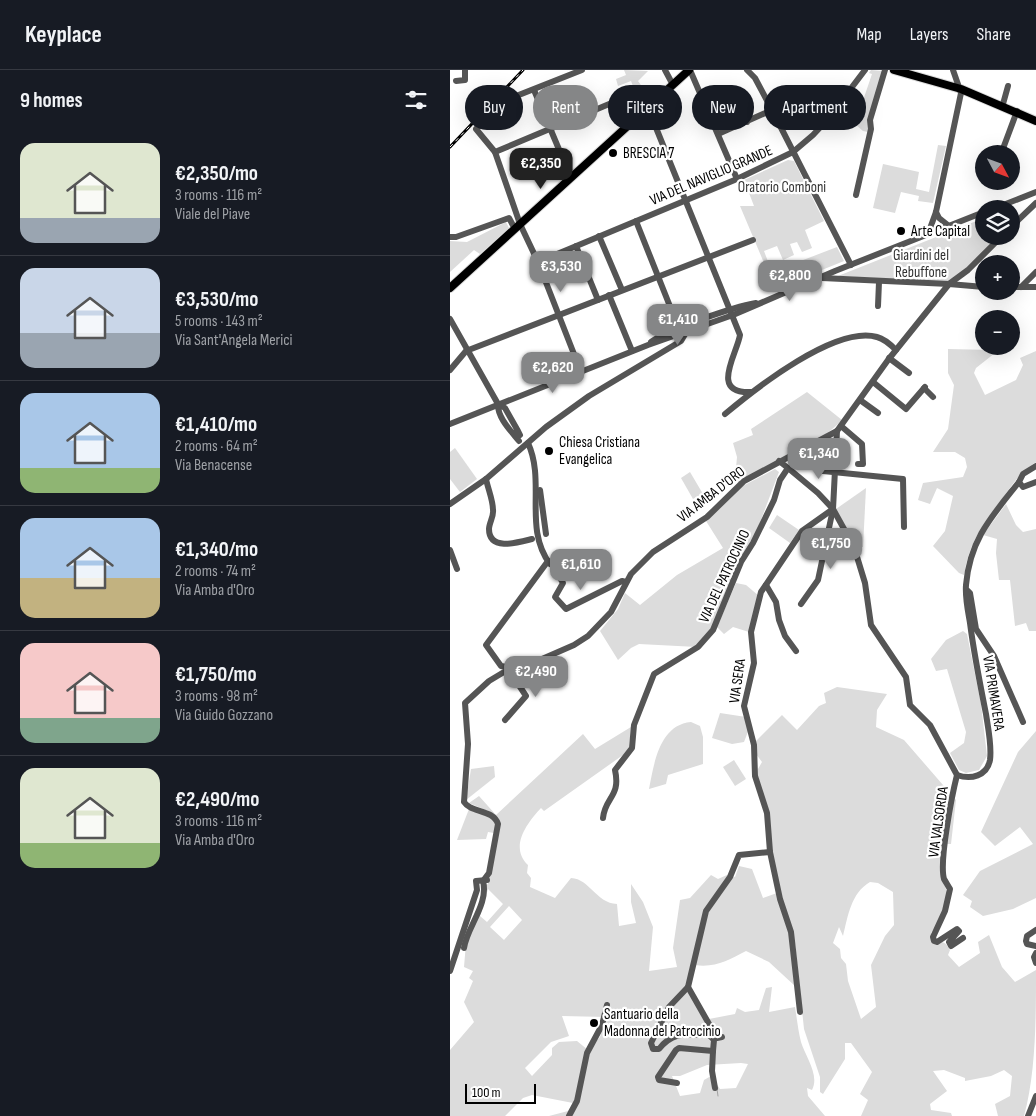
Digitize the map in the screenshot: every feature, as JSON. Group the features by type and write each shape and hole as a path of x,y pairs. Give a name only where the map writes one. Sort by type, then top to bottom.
{"main road":[{"path":"673,85 689,70"},
{"path":"894,70 961,89 1002,104 1036,120"},
{"path":"450,288 624,130"}],"street":[{"path":"456,81 465,80 465,70"},
{"path":"546,85 582,70"},
{"path":"665,70 673,85"},
{"path":"689,70 737,179"},
{"path":"747,70 764,96"},
{"name":"VIA DEL NAVIGLIO GRANDE","path":"538,262 737,179 793,152 823,125 865,70"},
{"path":"856,195 871,129 870,120 885,70"},
{"path":"928,234 936,212 961,89 953,70"},
{"path":"1002,104 1008,86"},
{"path":"533,90 506,100 476,130 495,152 518,226 538,262 581,372"},
{"path":"1004,145 1016,111"},
{"path":"495,152 548,130"},
{"path":"550,130 571,178"},
{"path":"654,130 687,200 740,335 739,342 729,362 727,374 730,383 736,390 751,392"},
{"path":"718,134 728,130"},
{"path":"782,130 851,265"},
{"path":"1015,200 1036,192"},
{"path":"1020,218 1036,203"},
{"path":"936,212 939,218 949,226"},
{"path":"450,424 632,351 764,301 975,216"},
{"path":"450,237 456,237 509,218 518,226"},
{"path":"636,221 679,329"},
{"path":"599,236 622,290"},
{"path":"450,370 466,351 752,240"},
{"name":"VIA AMBA D'ORO","path":"486,881 498,824 489,814 467,806 464,799 468,744 465,703 489,680 574,645 588,636 611,612 626,582 659,547 707,517 744,481 839,429 889,358 949,284 968,270 993,245"},
{"path":"576,246 598,300"},
{"path":"1021,287 1036,272"},
{"path":"818,278 975,286"},
{"path":"878,306 879,282"},
{"path":"1021,287 1036,287"},
{"path":"609,295 632,351"},
{"path":"648,345 659,337 679,329 732,313"},
{"path":"450,319 466,351 498,404 505,408 519,437"},
{"path":"450,504 486,479 589,396 681,341 687,331"},
{"path":"725,414 751,392 799,359 852,337 877,336 896,350"},
{"path":"889,358 908,373"},
{"path":"873,382 906,409 924,388 934,397"},
{"path":"860,400 878,413"},
{"path":"801,604 818,580 833,509 839,429 862,444 863,464 858,464"},
{"path":"531,441 546,534"},
{"path":"531,441 537,493 536,536 563,583 555,597 566,609 622,580 626,582"},
{"path":"799,451 815,469 903,479 904,527"},
{"path":"779,461 788,468"},
{"name":"VIA PRIMAVERA","path":"957,775 970,778 978,776 990,761 988,729 966,590 975,542 988,520 1019,482 1023,474 1036,466"},
{"name":"VIA VALSORDA","path":"788,468 818,493 833,509 854,547 865,583 871,625 906,677 910,705 930,725 957,775 951,801 944,862 944,878 950,889 945,912 933,936 934,941 937,942 957,929 959,931 949,942 951,946 964,938"},
{"name":"VIA DEL PATROCINIO","path":"603,818 604,808 610,803 617,787 615,770 632,748 634,725 654,674 698,647 713,630 741,562 753,543 774,500 780,480 788,468"},
{"path":"486,479 494,511 489,530 492,536 498,543 507,545 532,539"},
{"path":"1019,482 1023,487 1036,482"},
{"name":"VIA SERA","path":"800,1012 791,932 780,899 770,852 767,813 755,776 754,745 744,706 754,664 751,632 761,592 802,530 833,509"},
{"path":"450,550 457,569"},
{"path":"505,720 526,696 507,667 501,666 486,645 551,565"},
{"path":"766,584 776,602 779,620 785,636 796,651"},
{"name":"VIA PRIMAVERA","path":"966,590 970,593 976,630 994,656 1023,722"},
{"path":"715,1088 712,1066 714,1040 709,1035 676,1035 668,1038 659,1048 653,1049 651,1046 664,1015 686,986 706,911 730,877 739,855 770,852"},
{"path":"450,971 478,890 476,880 486,881 482,900 464,948"},
{"path":"1036,930 1027,936 1026,941 1027,944 1036,946"},
{"path":"1036,953 1034,957 1036,963"},
{"path":"686,986 717,1038 722,1038"},
{"path":"569,1116 576,1101 586,1053 602,1025 606,1005"},
{"path":"677,1083 659,1080 658,1077 676,1050 679,1048 713,1051"},
{"path":"1032,1113 1036,1096"}],"green space":[{"path":"624,70 648,71 638,81 641,85 633,85 631,81 618,85 616,79 626,75"},
{"path":"871,70 882,71 868,132 862,130 866,130 866,92 872,74 869,73"},
{"path":"938,145 946,146 933,203 918,201 919,196 901,192 895,213 873,208 883,164 919,172 916,189 929,192"},
{"name":"Oratorio Comboni","path":"788,160 794,161 824,221 805,230 812,248 802,252 797,242 790,244 794,255 783,260 777,246 764,251 772,272 837,247 844,261 775,289 740,206 754,206 744,180"},
{"path":"506,222 509,228 480,254 474,250 450,272 450,241 467,242"},
{"name":"Giardini del Rebuffone","path":"975,222 975,245 991,245 981,255 975,255 975,261 949,282 838,276"},
{"path":"948,349 975,350 975,355 992,355 976,368 974,373 985,395 1016,380 1023,365 1020,358 1036,351 1036,462 1017,479 983,525 969,553 964,575 959,573 933,546 945,531 953,496 937,488 930,504 918,500 923,483 963,477 967,467 965,458 955,452 933,452 948,429 954,385 948,373"},
{"path":"807,392 842,420 821,438 738,483 735,479 737,457 733,443 753,435 751,429"},
{"path":"455,448 477,479 460,492 450,479 450,452"},
{"path":"775,469 779,472 753,541 710,632 697,647 639,644 631,648 618,660 600,631 618,609 625,593 640,605 677,575 723,548 706,521 741,487"},
{"path":"690,472 703,494 693,499 681,478"},
{"path":"866,488 863,547 856,547 836,509"},
{"path":"1006,504 1016,525 1023,532 1036,529 1036,631 1029,631 1026,623 1015,626 1010,580 999,580 996,553 997,539 983,535"},
{"path":"777,515 799,530 790,543 769,528"},
{"path":"736,583 746,585 759,596 749,632 733,627 724,634 717,627"},
{"path":"963,631 967,634 981,704 987,756 979,770 966,773 959,770 950,753 964,743 966,732 947,669 936,671 931,659 946,640"},
{"path":"837,687 887,694 877,710 876,727 904,740 956,800 951,844 944,844 943,875 947,894 944,912 931,933 933,937 946,944 950,950 948,955 959,967 980,953 978,942 989,935 1002,967 1015,982 1036,970 1033,1063 1024,1116 998,1116 995,1104 1010,1096 1012,1076 1004,1070 991,1076 965,1081 965,1078 944,1070 933,1071 947,1091 930,1104 931,1110 951,1113 952,1116 861,1116 868,1100 860,1094 872,1072 851,1043 845,1043 845,1059 823,1094 820,1092 820,1077 804,1029 795,943 781,898 758,776 758,769 762,762 756,754 756,741 782,715 797,730 819,706 826,703 824,693","holes":["870,882 878,883 893,892 894,925 885,936 871,965 876,1007 861,1019 848,981 846,964 841,958 840,949 833,943 839,927 843,936 851,906 858,892"]},
{"path":"720,713 746,717 749,729 744,742 732,744 712,738"},
{"path":"691,722 700,726 703,737 703,764 668,775 666,784 649,789 656,758 665,738 680,725"},
{"path":"631,727 629,747 623,755 544,811 541,808 530,821 522,835 520,851 528,865 527,873 531,878 530,887 555,898 571,878 578,879 604,900 617,904 619,926 636,923 631,902 631,884 643,902 653,927 649,971 677,967 673,948 680,900 690,898 711,875 718,879 727,875 735,877 739,866 752,869 763,898 777,893 790,932 795,986 769,962 746,951 715,964 695,965 686,986 709,1019 735,1014 737,1008 745,1012 759,1010 766,988 772,987 769,1012 795,1007 801,1042 814,1078 812,1090 807,1088 808,1096 825,1116 549,1116 568,1111 573,1103 532,1095 523,1098 505,1116 450,1116 450,1050 474,1022 464,1002 473,981 469,978 473,971 464,967 466,943 485,885 488,884 487,874 500,822 488,811 469,803 479,796 496,815 583,734 595,749","holes":["488,889 503,904 487,922 480,916","509,906 522,920 504,940 490,927","562,1016 606,1017 600,1037 588,1050 577,1041 559,1042 552,1048 552,1055 532,1076 525,1068 551,1042 569,1036","748,1064 736,1088 720,1089 711,1076 704,1080 700,1093 680,1096 672,1076 680,1076 707,1065"]},
{"path":"1036,731 1036,898 1013,909 983,916 970,907 972,901 963,895 980,871 1033,844 1020,827 995,846 981,832 1018,752"},
{"path":"734,760 746,779 735,786 723,767"},
{"path":"494,766 495,777 466,800 471,769"},
{"path":"469,809 489,816 496,824 494,833 488,832 486,839 457,840"}],"waterway":[{"path":"717,1089 718,1096"}],"railway":[{"path":"450,147 523,70"}],"place":[{"name":"BRESCIA 7","path":"613,153"},
{"name":"Arte Capital","path":"901,231"},
{"name":"Chiesa Cristiana Evangelica","path":"549,451"},
{"name":"Santuario della Madonna del Patrocinio","path":"594,1023"}]}
